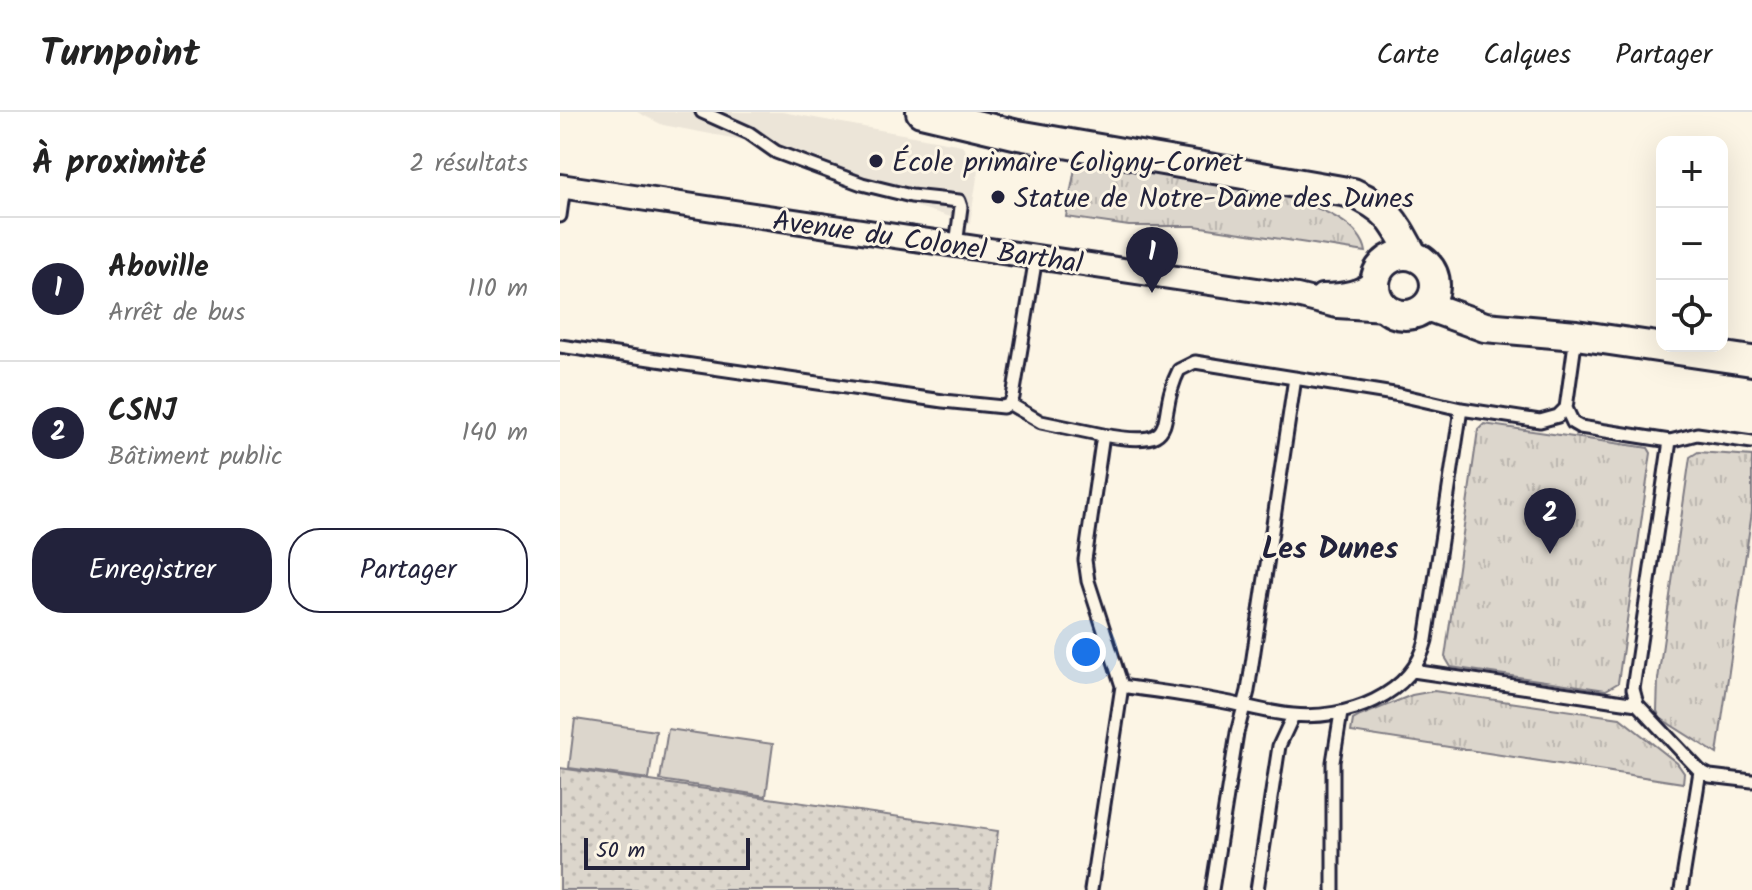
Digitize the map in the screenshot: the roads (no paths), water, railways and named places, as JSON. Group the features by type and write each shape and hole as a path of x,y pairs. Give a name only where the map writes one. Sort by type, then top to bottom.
{"street":[{"path":"921,112 1018,135 1353,193 1377,204 1395,222 1392,265 1379,301 1386,309 1403,316 1412,315 1431,296 1429,267 1392,265"},
{"name":"Avenue du Colonel Barthal","path":"562,186 1297,296 1337,306 1386,309"},
{"name":"Avenue du Colonel Barthal","path":"1297,296 1340,296 1367,288 1392,265"},
{"path":"1431,296 1576,335 1752,361"}],"lane":[{"path":"702,112 749,133 776,152 862,184 911,196 959,201 961,207 956,245"},
{"path":"560,216 562,186"},
{"path":"1010,404 1018,373 1036,257"},
{"path":"1576,335 1566,408 1573,423 1580,427 1670,441 1697,434 1752,442"},
{"path":"560,346 943,401 1003,407 1010,404"},
{"path":"1010,404 1041,422 1137,441 1149,439 1158,433 1168,417 1176,376 1189,363 1400,395 1461,409 1540,421 1558,416 1566,408"},
{"path":"1212,890 1237,733 1245,706 1295,378"},
{"path":"1122,686 1293,716 1341,713 1392,690 1413,671 1426,640 1461,409"},
{"path":"1091,890 1122,686 1088,581 1085,560 1103,435"},
{"path":"1670,441 1633,689 1637,704 1700,771 1710,776 1752,781"},
{"path":"1413,671 1637,704"},
{"path":"1333,890 1333,762 1341,713"},
{"path":"1257,890 1279,746 1293,716"},
{"path":"1681,890 1700,771"}],"place":[{"name":"École primaire Coligny-Cornet","path":"876,161"},
{"name":"Statue de Notre-Dame des Dunes","path":"998,197"},
{"name":"Aboville","path":"1152,293"},
{"name":"CSNJ","path":"1550,554"}],"district":[{"name":"Les Dunes","path":"1330,548"}]}
